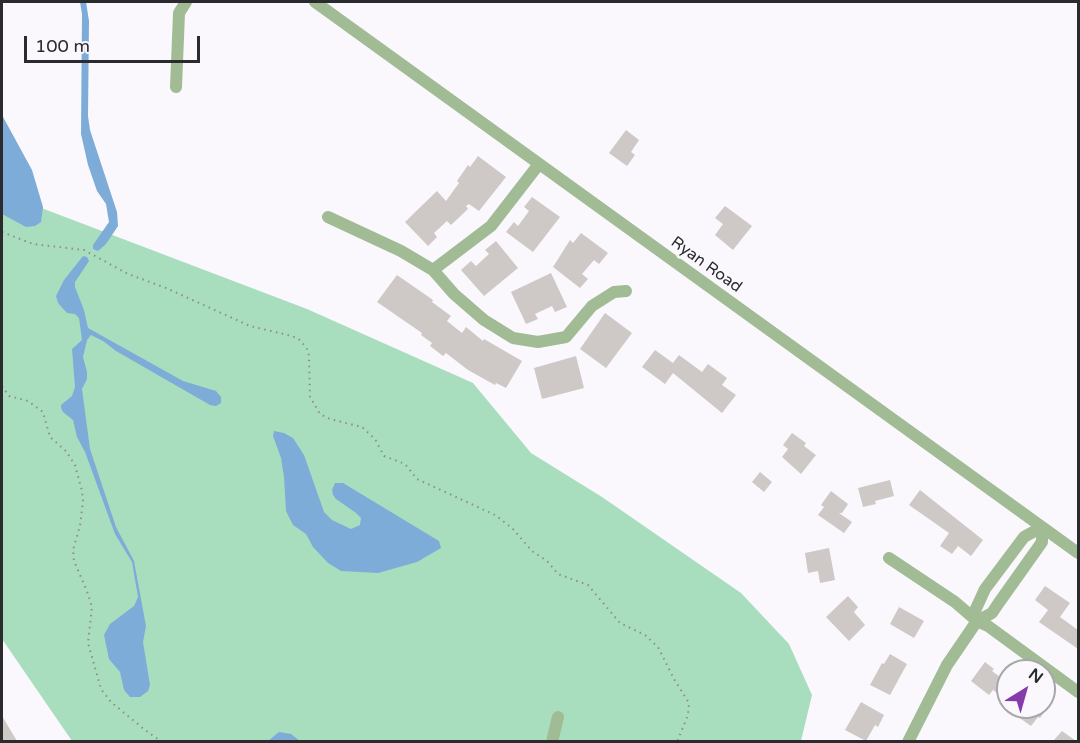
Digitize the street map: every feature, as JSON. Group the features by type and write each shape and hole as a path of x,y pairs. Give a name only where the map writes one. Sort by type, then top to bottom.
{"street":[{"path":"176,87 179,13 186,2"},
{"name":"Ryan Road","path":"315,2 1078,553"},
{"path":"433,270 491,226 539,164"},
{"path":"328,218 401,251 433,270 454,294 484,320 513,338 538,342 566,337 592,306 614,292 626,291"},
{"path":"908,741 947,665 976,621 992,613 1042,542 1041,526 1024,537 985,589 974,613 976,621"},
{"path":"889,558 955,602 976,621 988,626 1078,692"},
{"path":"552,741 558,717"}],"path":[{"path":"2,232 33,244 84,250 128,274 159,285 250,326 300,340 309,356 309,397 320,414 330,419 362,427 375,439 384,456 405,464 417,479 495,515 512,528 532,551 547,561 558,574 591,587 620,623 645,635 658,647 689,703 688,716 677,741"},
{"path":"2,386 9,396 28,401 43,412 50,437 66,451 75,465 82,491 83,509 73,556 92,607 88,643 101,689 111,702 162,741"}],"green space":[{"path":"2,193 307,309 473,383 531,453 602,497 741,593 789,644 812,695 801,741 72,741 2,639"}],"water":[{"path":"80,2 86,2 89,21 88,116 90,130 117,212 118,226 106,244 98,251 93,249 93,245 109,222 106,204 97,191 88,165 81,134 82,14"},
{"path":"2,115 32,170 43,207 41,222 35,226 26,227 2,214"},
{"path":"83,256 89,261 75,282 75,287 88,328 183,381 216,391 221,397 221,403 216,406 210,405 116,351 103,341 91,335 87,340 83,357 87,379 82,389 90,449 116,527 134,561 146,626 143,642 150,685 148,691 140,697 130,697 124,690 120,672 109,659 104,635 110,624 134,606 138,597 132,562 115,534 85,452 77,437 73,420 61,408 61,405 72,396 75,387 72,349 82,340 79,318 75,314 67,313 58,303 56,296 64,280"},
{"path":"274,431 293,438 304,455 324,512 332,520 351,529 360,525 361,518 333,495 332,490 335,483 343,483 439,541 441,548 417,562 378,573 341,571 328,563 313,547 306,534 293,525 286,511 284,477 281,458 273,436"},
{"path":"279,732 291,734 300,741 268,741"}],"building":[{"path":"626,130 639,140 631,152 635,155 627,166 609,153"},
{"path":"478,156 506,177 479,211 469,204 466,206 468,209 451,225 447,221 434,233 437,237 428,246 405,222 437,191 446,201 468,165 470,167"},
{"path":"532,197 560,217 533,252 506,232 514,222 518,226 529,211 524,207"},
{"path":"725,206 752,226 733,250 715,235 723,224 715,218"},
{"path":"581,233 608,253 599,264 594,260 582,274 588,279 580,288 553,267 570,240 573,243"},
{"path":"496,241 518,268 484,296 461,270 471,261 476,266 489,254 485,250"},
{"path":"551,273 567,307 555,312 552,306 535,314 538,319 526,324 511,292"},
{"path":"397,275 433,300 432,302 451,316 447,321 462,333 466,327 483,341 484,339 522,361 506,388 496,383 495,385 468,370 446,353 443,356 430,346 432,343 421,335 422,333 377,302"},
{"path":"605,313 632,333 606,368 580,349"},
{"path":"655,350 673,363 679,355 702,372 708,364 727,378 722,385 736,395 722,413 673,373 665,384 642,367"},
{"path":"576,356 584,388 542,399 534,368"},
{"path":"792,433 806,443 804,446 816,455 801,474 782,457 788,449 783,445"},
{"path":"760,472 772,482 764,492 752,482"},
{"path":"890,480 894,496 863,507 858,488"},
{"path":"920,490 983,540 971,556 958,546 952,554 940,546 949,533 909,505"},
{"path":"831,491 848,504 842,513 839,513 852,522 844,533 818,515 824,507 821,505"},
{"path":"829,548 835,580 820,583 818,571 808,573 805,553"},
{"path":"1045,586 1070,603 1060,617 1078,630 1078,649 1039,622 1048,610 1035,600"},
{"path":"848,596 858,607 854,612 865,625 849,641 826,617"},
{"path":"899,607 924,621 914,638 890,624"},
{"path":"890,654 907,664 890,695 870,685 882,663 884,664"},
{"path":"985,662 994,669 992,671 996,674 996,692 993,690 989,695 971,681"},
{"path":"861,702 884,715 878,727 875,725 866,741 845,730"},
{"path":"2,716 17,741 2,741"},
{"path":"1021,719 1036,719 1031,726"},
{"path":"1062,731 1076,741 1053,741"}]}
